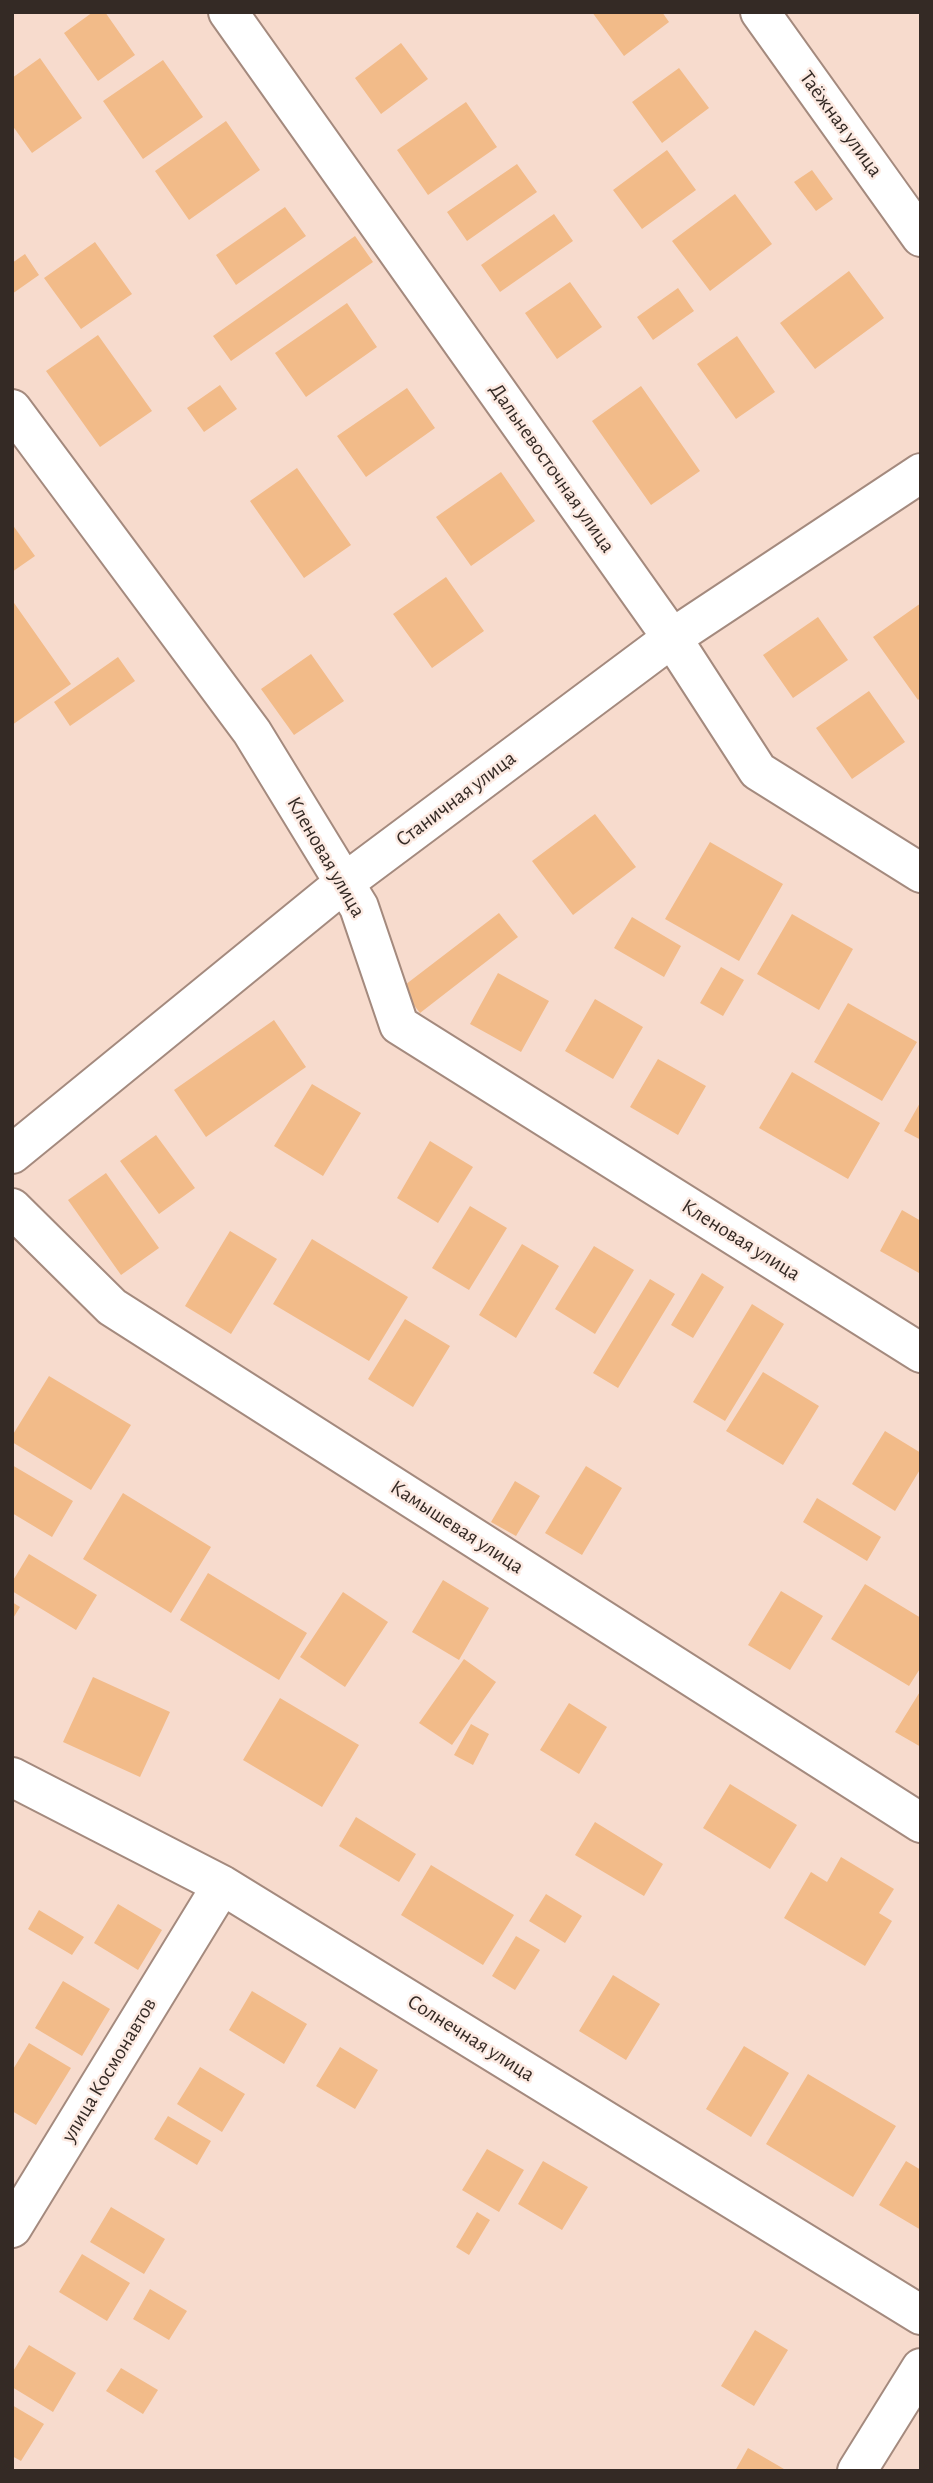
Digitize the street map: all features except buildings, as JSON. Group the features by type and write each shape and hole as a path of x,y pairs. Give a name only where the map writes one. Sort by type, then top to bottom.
{"street":[{"name":"Дальневосточная улица","path":"228,12 672,638 758,771 921,873"},
{"name":"Таёжная улица","path":"760,12 921,237"},
{"name":"Кленовая улица","path":"12,409 252,732 359,907 399,1025 921,1353"},
{"name":"Станичная улица","path":"12,1154 344,883 672,638 921,473"},
{"name":"Камышевая улица","path":"12,1208 112,1307 921,1823"},
{"name":"Солнечная улица","path":"12,1777 921,2315"},
{"name":"улица Космонавтов","path":"12,2228 214,1898"},
{"path":"857,2471 921,2368"}]}
